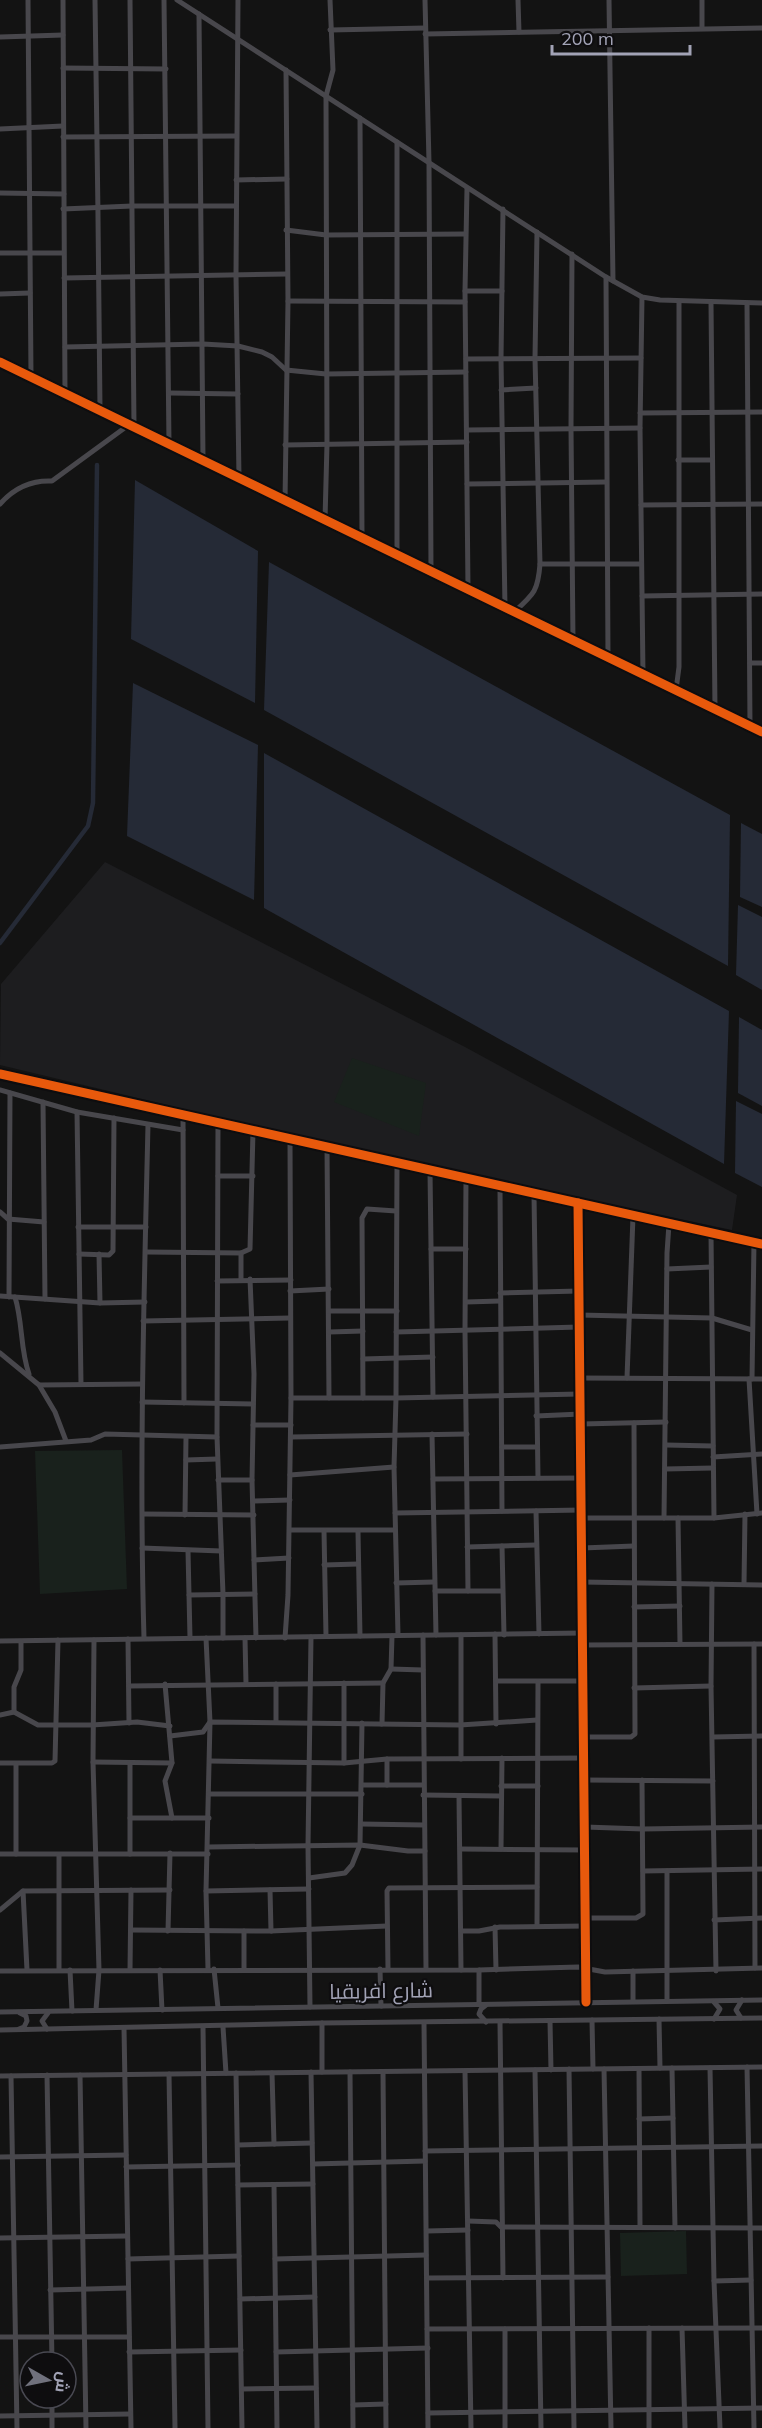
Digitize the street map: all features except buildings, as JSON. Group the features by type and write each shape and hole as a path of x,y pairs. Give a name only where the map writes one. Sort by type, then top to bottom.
{"street":[{"path":"28,0 31,376"},
{"path":"63,0 65,393"},
{"path":"95,0 99,137 97,207 100,409"},
{"path":"130,0 134,345 132,425"},
{"path":"164,0 169,443"},
{"path":"177,0 606,277 642,297 679,302 762,303"},
{"path":"238,0 236,275 239,478"},
{"path":"325,520 327,444 326,96 333,70 330,0"},
{"path":"425,0 429,162 431,571"},
{"path":"518,0 519,32"},
{"path":"609,0 613,281"},
{"path":"702,0 702,28"},
{"path":"199,14 203,460"},
{"path":"330,30 519,32 762,28"},
{"path":"0,37 63,35"},
{"path":"63,68 166,69"},
{"path":"285,501 288,301 286,70"},
{"path":"360,118 362,538"},
{"path":"0,129 63,126"},
{"path":"63,137 236,136"},
{"path":"397,142 395,443 397,555"},
{"path":"236,180 287,178"},
{"path":"468,188 465,234 468,589"},
{"path":"0,193 63,194"},
{"path":"63,209 132,206 236,206"},
{"path":"503,209 501,390 505,608"},
{"path":"286,230 326,235 465,234"},
{"path":"514,612 534,595 540,564 535,358 537,232"},
{"path":"0,253 63,253"},
{"path":"572,254 571,564 573,641"},
{"path":"64,278 287,274"},
{"path":"606,277 608,658"},
{"path":"465,291 502,291"},
{"path":"0,294 30,293"},
{"path":"642,297 640,428 643,674"},
{"path":"288,301 465,302"},
{"path":"676,690 679,667 679,302"},
{"path":"711,303 715,710"},
{"path":"747,303 750,726"},
{"path":"65,347 238,346 262,352 272,357 286,370 326,374 466,372"},
{"path":"466,359 641,358"},
{"path":"0,362 762,732"},
{"path":"501,390 536,388"},
{"path":"170,393 238,394"},
{"path":"640,413 762,412"},
{"path":"0,504 22,486 33,482 52,482 132,425"},
{"path":"467,430 640,428"},
{"path":"285,445 467,442"},
{"path":"678,460 711,460"},
{"path":"467,484 606,482"},
{"path":"641,505 762,504"},
{"path":"540,564 641,564"},
{"path":"642,596 762,594"},
{"path":"750,663 762,663"},
{"path":"0,1074 762,1244"},
{"path":"0,1090 77,1112 183,1130"},
{"path":"10,1093 8,1219 12,1297 20,1313 23,1351 29,1376"},
{"path":"44,1102 45,1299"},
{"path":"77,1112 81,1384"},
{"path":"183,1115 184,1403"},
{"path":"79,1254 110,1255 113,1251 114,1118"},
{"path":"218,1123 217,1459 223,1638"},
{"path":"144,1638 142,1384 147,1252 148,1125"},
{"path":"147,1252 241,1253 250,1246 253,1131"},
{"path":"285,1638 291,1437 290,1139"},
{"path":"327,1147 329,1398"},
{"path":"382,1724 383,1683 391,1669 395,1635 394,1434 397,1164"},
{"path":"430,1171 433,1397"},
{"path":"218,1176 253,1176"},
{"path":"466,1179 468,1591"},
{"path":"500,1186 502,1511"},
{"path":"534,1194 538,1478"},
{"path":"578,1203 586,2002"},
{"path":"363,1398 362,1218 367,1209 396,1211"},
{"path":"0,1212 8,1219 44,1222"},
{"path":"627,1378 633,1216"},
{"path":"664,1518 669,1224"},
{"path":"78,1227 146,1227"},
{"path":"711,1233 714,1518"},
{"path":"582,1518 714,1518 759,1513 753,1454 751,1379 754,1242"},
{"path":"432,1249 466,1249"},
{"path":"241,1253 241,1280"},
{"path":"99,1254 100,1303"},
{"path":"667,1269 711,1267"},
{"path":"250,1279 256,1638"},
{"path":"217,1281 291,1280"},
{"path":"290,1291 329,1289"},
{"path":"500,1293 579,1291"},
{"path":"0,1296 100,1303 145,1302"},
{"path":"465,1302 500,1301"},
{"path":"329,1311 397,1311"},
{"path":"579,1316 712,1318 752,1328 762,1327"},
{"path":"143,1321 184,1322 290,1318"},
{"path":"396,1332 579,1327"},
{"path":"329,1332 363,1331"},
{"path":"0,1353 39,1384 55,1412 66,1441"},
{"path":"363,1359 433,1357"},
{"path":"580,1378 762,1379"},
{"path":"39,1384 142,1384"},
{"path":"291,1398 580,1394"},
{"path":"142,1402 253,1404"},
{"path":"536,1416 581,1414"},
{"path":"581,1424 666,1422"},
{"path":"585,1737 634,1736 634,1424"},
{"path":"254,1425 291,1425"},
{"path":"0,1447 91,1440 105,1434 217,1437"},
{"path":"432,1434 436,1635"},
{"path":"291,1437 467,1434"},
{"path":"185,1515 186,1437"},
{"path":"666,1445 713,1446"},
{"path":"502,1447 537,1447"},
{"path":"713,1456 762,1454"},
{"path":"186,1460 217,1459"},
{"path":"290,1476 394,1467"},
{"path":"665,1469 713,1468"},
{"path":"433,1479 582,1478"},
{"path":"218,1480 252,1480"},
{"path":"253,1501 290,1500"},
{"path":"394,1513 582,1510"},
{"path":"536,1511 539,1634"},
{"path":"143,1514 254,1515"},
{"path":"744,1584 745,1514"},
{"path":"678,1518 680,1644"},
{"path":"290,1530 358,1532 395,1530"},
{"path":"324,1531 326,1636"},
{"path":"358,1532 360,1636"},
{"path":"467,1547 536,1545"},
{"path":"502,1546 504,1635"},
{"path":"582,1548 634,1546"},
{"path":"142,1548 221,1551"},
{"path":"188,1551 190,1638"},
{"path":"254,1560 289,1558"},
{"path":"324,1565 358,1564"},
{"path":"582,1582 634,1581 762,1585"},
{"path":"396,1583 434,1582"},
{"path":"712,1584 711,1686 716,1971"},
{"path":"435,1591 502,1591"},
{"path":"189,1595 255,1594"},
{"path":"634,1607 680,1606"},
{"path":"0,1641 583,1633"},
{"path":"495,1634 496,1724"},
{"path":"423,1635 422,1725 426,1970"},
{"path":"461,1635 461,1759"},
{"path":"310,2007 308,1795 311,1636"},
{"path":"206,1638 210,1722 206,1891 211,1969 218,2008"},
{"path":"245,1638 246,1684"},
{"path":"128,1639 129,1723"},
{"path":"0,1763 54,1762 58,1725 58,1640"},
{"path":"94,1640 92,1725 99,1970 96,2010"},
{"path":"14,1712 14,1687 21,1670 21,1642"},
{"path":"0,1971 586,1968 600,1972 716,1971 759,1968 759,1869 755,1827 754,1644"},
{"path":"583,1646 762,1644"},
{"path":"391,1669 423,1670"},
{"path":"497,1681 584,1681"},
{"path":"537,1926 538,1682"},
{"path":"276,1683 276,1722"},
{"path":"344,1683 344,1763"},
{"path":"129,1686 383,1683"},
{"path":"165,1684 172,1763 165,1781 172,1818"},
{"path":"634,1688 711,1686"},
{"path":"754,1686 762,1686"},
{"path":"0,1715 14,1712 38,1725 129,1723 170,1726"},
{"path":"210,1722 460,1725 537,1720"},
{"path":"170,1736 203,1732 210,1722"},
{"path":"309,1878 345,1873 352,1866 360,1845 362,1723"},
{"path":"713,1737 762,1736"},
{"path":"501,1849 502,1758"},
{"path":"210,1761 344,1763 387,1759 585,1758"},
{"path":"387,1759 387,1785"},
{"path":"93,1762 172,1763"},
{"path":"130,1763 130,1854"},
{"path":"16,1764 16,1854"},
{"path":"585,1780 713,1781"},
{"path":"586,1918 640,1917 644,1910 642,1780"},
{"path":"362,1785 423,1785"},
{"path":"501,1786 538,1786"},
{"path":"209,1794 362,1794"},
{"path":"423,1795 501,1796"},
{"path":"459,1796 461,1970"},
{"path":"130,1818 209,1818"},
{"path":"361,1824 424,1825"},
{"path":"585,1827 714,1829 762,1827"},
{"path":"208,1846 360,1845 425,1851"},
{"path":"461,1849 585,1850"},
{"path":"168,1931 170,1853"},
{"path":"0,1854 208,1854"},
{"path":"58,1855 58,1970"},
{"path":"643,1872 759,1869"},
{"path":"667,1871 667,2001"},
{"path":"388,1969 387,1889 461,1886 537,1887"},
{"path":"206,1891 309,1889"},
{"path":"130,1970 131,1890"},
{"path":"0,1910 23,1891 170,1890"},
{"path":"270,1890 271,1931"},
{"path":"23,1891 27,1971"},
{"path":"714,1920 759,1918"},
{"path":"131,1930 271,1931 387,1926"},
{"path":"460,1931 479,1931 495,1927 586,1926"},
{"path":"495,1927 496,1970"},
{"path":"244,1930 244,1970"},
{"path":"380,1969 381,2006"},
{"path":"70,1970 72,2011"},
{"path":"160,1970 162,2010"},
{"path":"479,1970 479,2004"},
{"path":"633,1971 633,2001"},
{"path":"741,2018 736,2010 742,2000"},
{"name":"شارع افريقيا","path":"0,2012 762,2000"},
{"path":"713,2001 720,2007 714,2019"},
{"path":"486,2022 479,2014 481,2009 488,2004"},
{"path":"17,2012 24,2015 27,2021 24,2027 17,2030"},
{"path":"49,2029 42,2021 50,2012"},
{"name":"شارع افريقيا","path":"0,2030 223,2027 322,2023 762,2018"},
{"path":"659,2019 660,2068"},
{"path":"592,2020 593,2069"},
{"path":"550,2021 551,2070"},
{"path":"500,2022 503,2278"},
{"path":"322,2023 322,2072"},
{"path":"423,2023 429,2428"},
{"path":"202,2027 208,2428"},
{"path":"223,2027 226,2073"},
{"path":"124,2028 131,2428"},
{"path":"747,2067 754,2428"},
{"path":"0,2076 762,2067"},
{"path":"639,2068 640,2228"},
{"path":"672,2068 675,2228"},
{"path":"710,2068 714,2281 720,2428"},
{"path":"569,2069 574,2428"},
{"path":"604,2069 611,2428"},
{"path":"535,2070 541,2428"},
{"path":"465,2071 471,2428"},
{"path":"311,2072 317,2428"},
{"path":"350,2072 353,2428"},
{"path":"383,2072 386,2428"},
{"path":"236,2073 242,2428"},
{"path":"273,2073 274,2144"},
{"path":"170,2074 175,2428"},
{"path":"47,2075 52,2350"},
{"path":"80,2075 86,2428"},
{"path":"11,2076 17,2428"},
{"path":"639,2119 673,2118"},
{"path":"238,2145 312,2143"},
{"path":"425,2151 762,2146"},
{"path":"0,2157 126,2154"},
{"path":"313,2164 425,2161"},
{"path":"126,2167 238,2164"},
{"path":"274,2184 277,2428"},
{"path":"238,2185 313,2184"},
{"path":"468,2221 496,2222 501,2227 762,2228"},
{"path":"427,2231 468,2230"},
{"path":"0,2238 127,2236"},
{"path":"275,2259 426,2255"},
{"path":"128,2259 239,2256"},
{"path":"427,2278 608,2277"},
{"path":"714,2281 751,2280"},
{"path":"50,2290 128,2288"},
{"path":"240,2299 315,2297"},
{"path":"649,2328 649,2428"},
{"path":"682,2328 685,2428"},
{"path":"427,2329 762,2328"},
{"path":"505,2329 505,2428"},
{"path":"0,2337 129,2337"},
{"path":"276,2352 428,2348"},
{"path":"129,2352 241,2350"},
{"path":"242,2390 316,2388"},
{"path":"353,2405 386,2404"},
{"path":"428,2413 762,2408"},
{"path":"52,2410 52,2428"},
{"path":"0,2416 130,2414"}],"shaded area":[{"path":"105,862 465,1047 737,1195 732,1230 405,1162 0,1065 1,984"},
{"path":"352,1058 426,1083 419,1136 334,1102"},
{"path":"122,1450 127,1589 40,1594 35,1451"},
{"path":"686,2231 687,2274 621,2276 620,2233"}],"water":[{"path":"135,480 258,551 255,703 131,639"},
{"path":"269,562 730,815 728,966 264,710"},
{"path":"133,683 258,745 254,900 127,836"},
{"path":"264,753 729,1011 724,1164 264,908"},
{"path":"741,823 762,834 762,907 740,897"},
{"path":"738,905 762,917 762,990 736,975"},
{"path":"739,1017 762,1030 762,1106 738,1093"},
{"path":"736,1101 762,1114 762,1187 735,1173"}],"waterway":[{"path":"0,943 88,826 93,803 97,465"}],"cycle path":[{"path":"0,362 762,732"},
{"path":"0,1074 762,1244"},
{"path":"578,1203 586,2002"}]}
